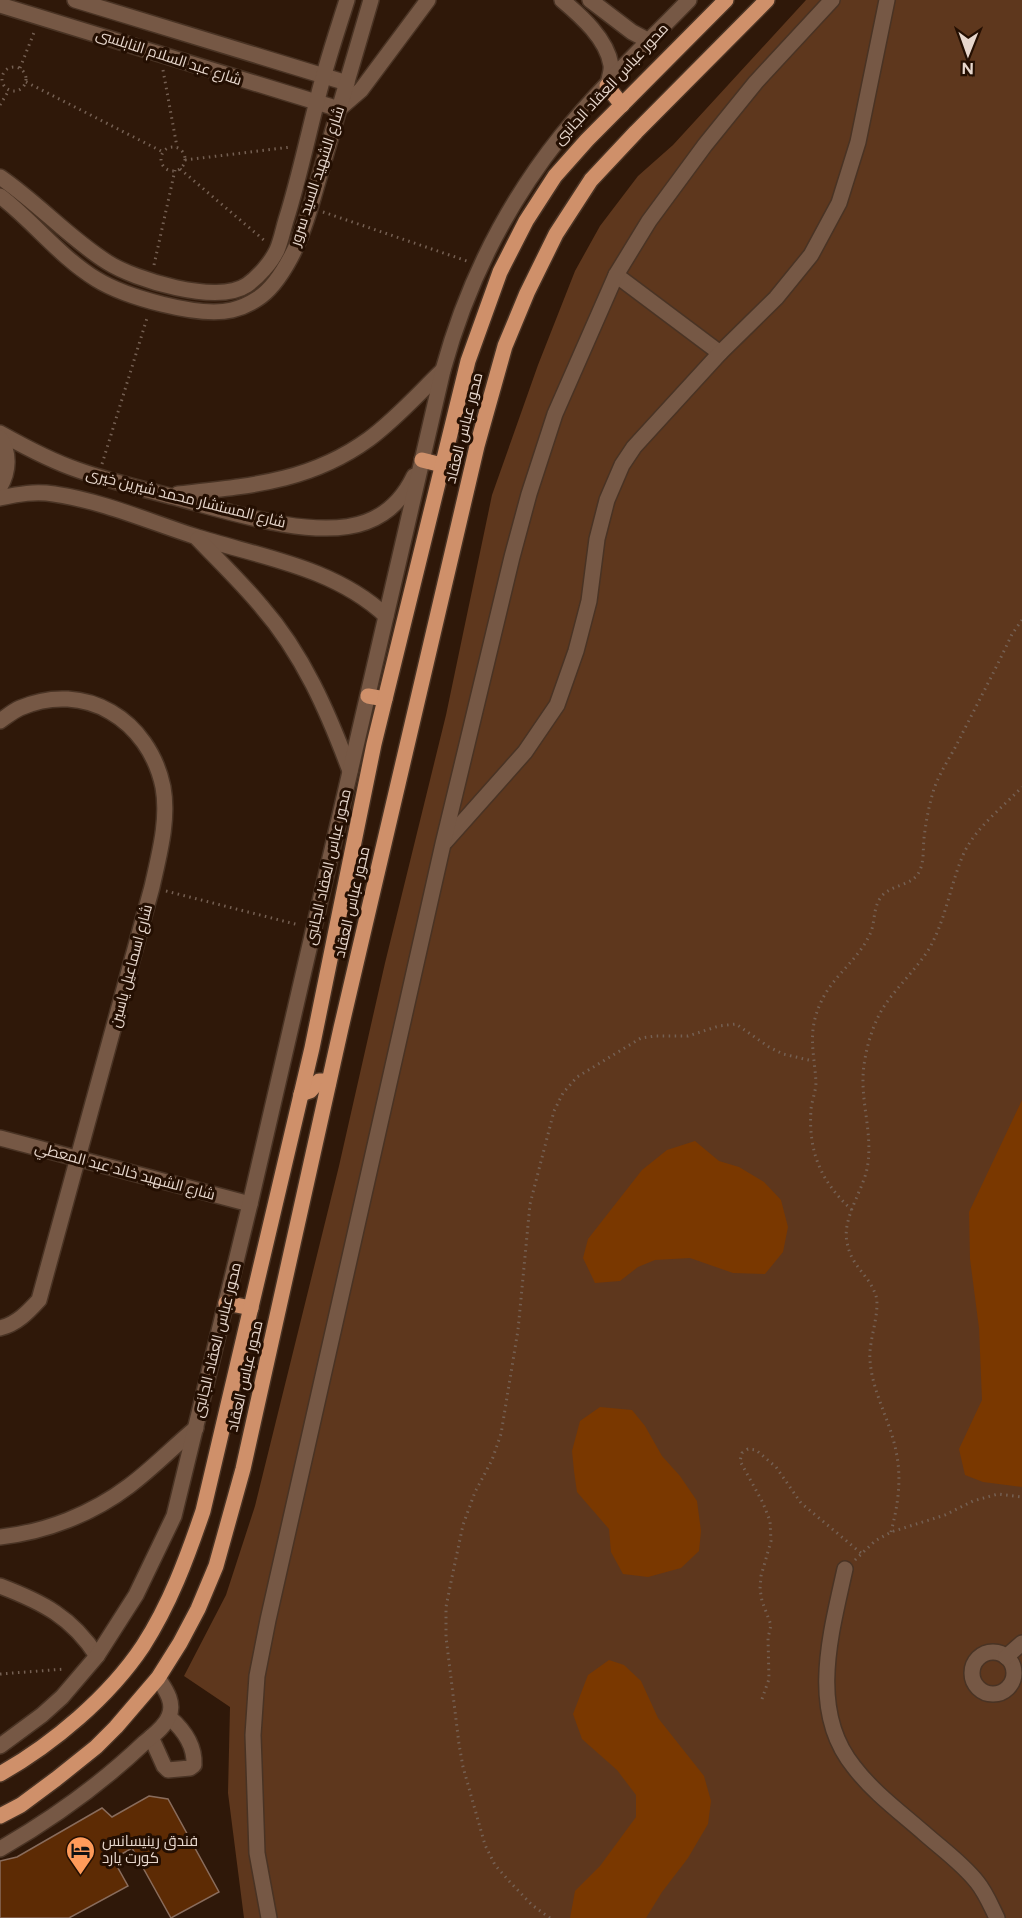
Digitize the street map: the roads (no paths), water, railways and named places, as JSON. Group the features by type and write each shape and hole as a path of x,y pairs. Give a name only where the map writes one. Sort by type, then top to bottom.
{"main road":[{"name":"محور عباس العقاد","path":"0,1774 50,1742 87,1710 122,1673 143,1646 181,1573 203,1511 301,1094 385,699 468,361 500,272 526,221 555,176 587,140 726,0"},
{"name":"محور عباس العقاد","path":"0,1816 38,1792 96,1747 158,1678 198,1610 216,1566 245,1457 341,1028 477,446 505,346 527,293 556,234 591,180 644,123 768,0"},
{"path":"607,86 622,105"},
{"path":"422,460 442,465"},
{"path":"368,696 385,699"},
{"path":"318,1017 319,1023 326,1030 331,1032 341,1028"},
{"path":"301,1094 310,1091 319,1081 325,1081 328,1085"},
{"path":"226,1303 251,1308"}],"street":[{"name":"شارع عبد السلام النابلسى","path":"75,0 346,83"},
{"name":"شارع الشهيد السيد سرور","path":"0,177 108,263 151,280 203,293 224,293 246,286 277,250 346,0"},
{"name":"شارع الشهيد السيد سرور","path":"0,196 72,262 97,280 117,290 152,301 202,312 232,310 259,299 278,279 292,255 310,208 371,0"},
{"path":"339,109 361,90 428,0"},
{"path":"562,0 581,16 604,47 611,65 607,86"},
{"name":"محور عباس العقاد الجانبى","path":"0,1746 62,1697 93,1661 136,1594 174,1516 250,1204 443,370 449,348 481,265 537,167 586,106 689,0"},
{"path":"269,1918 257,1853 253,1784 253,1735 257,1676 270,1608 443,844 529,494 555,414 616,275 649,221 705,145 756,82 832,0"},
{"path":"443,844 525,752 557,705 576,651 589,601 597,539 607,500 622,465 634,447 720,353 776,298 812,255 839,203 858,142 887,0"},
{"path":"581,16 592,1 632,33 649,41"},
{"name":"شارع عبد السلام النابلسى","path":"0,5 339,109"},
{"path":"616,275 720,353"},
{"path":"168,496 251,485 293,477 322,467 371,438 443,370"},
{"name":"شارع المستشار محمد شيرين خيرى","path":"0,433 54,461 98,477 250,517 304,527 336,528 366,523 393,507 410,486 422,460"},
{"path":"0,438 7,454 7,468 0,487"},
{"name":"شارع المستشار محمد شيرين خيرى","path":"0,498 26,492 80,499 196,536 298,565 353,591 386,616"},
{"path":"196,536 262,607 290,644 314,684 334,726 350,771"},
{"name":"شارع اسماعيل ياسين","path":"0,721 19,709 45,700 73,700 99,706 123,719 143,739 156,763 163,789 163,838 152,887 39,1300 25,1316 0,1328"},
{"name":"شارع الشهيد خالد عبد المعطي","path":"0,1138 250,1204"},
{"path":"0,1537 24,1534 51,1526 96,1507 128,1486 196,1428"},
{"path":"845,1569 828,1647 827,1691 831,1720 839,1746 854,1767 882,1797 966,1869 979,1884 998,1918"},
{"path":"0,1586 34,1599 60,1615 82,1636 93,1661"},
{"path":"1006,1656 1022,1643"},
{"path":"992,1653 1006,1656 1014,1668 1017,1687 1001,1693 987,1693 981,1690 973,1678 974,1664 979,1658 992,1653"},
{"path":"0,1849 41,1826 84,1796 151,1737 169,1717 171,1705 158,1678"},
{"path":"151,1737 168,1770 190,1768 194,1765 192,1750 186,1735 169,1717"}],"place":[{"name":"فندق رينيسانس كورت يارد","path":"81,1876"}]}
